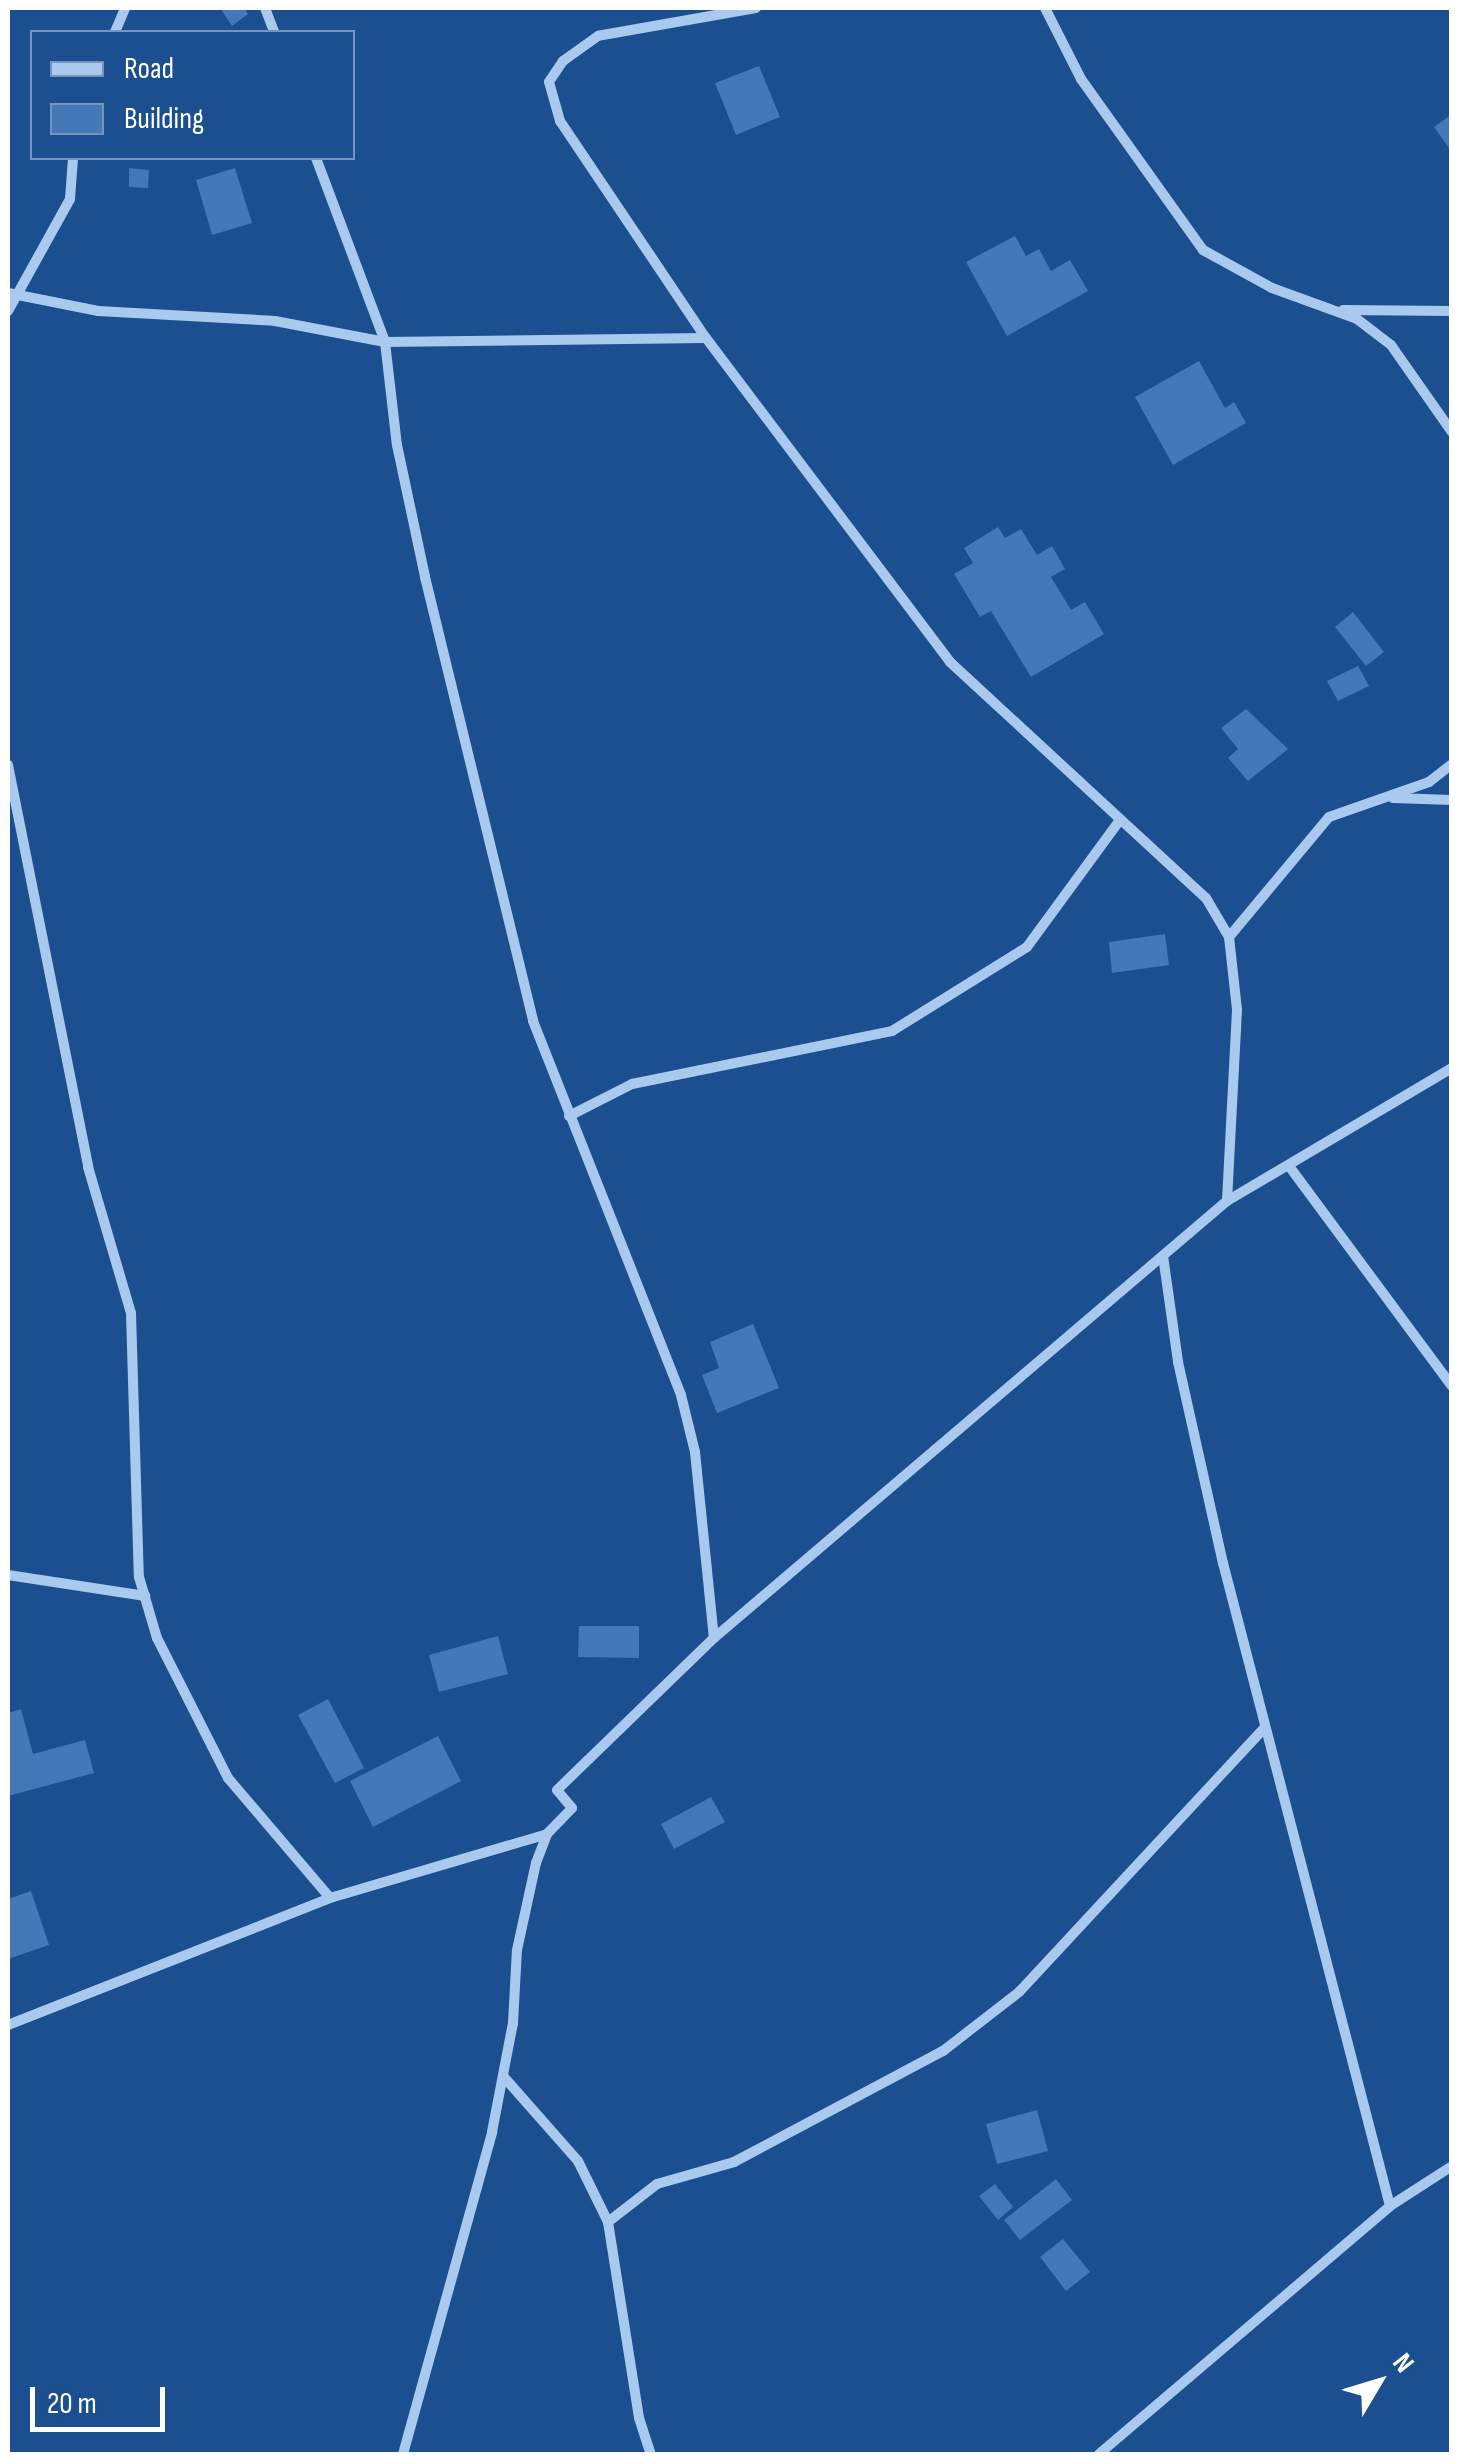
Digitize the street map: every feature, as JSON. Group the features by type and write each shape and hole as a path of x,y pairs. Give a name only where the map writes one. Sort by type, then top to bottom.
{"street":[{"path":"756,8 598,36 562,61 549,82 560,121 706,338 950,662 1206,898 1229,937 1238,1010 1227,1201"},
{"path":"1045,8 1081,79 1203,250 1272,288 1338,310 1391,345 1452,432"},
{"path":"8,311 10,295 70,200 73,160"},
{"path":"317,160 385,342 396,445 533,1021 681,1394 695,1452 714,1638"},
{"path":"10,295 98,311 275,321 385,342 706,338"},
{"path":"1338,310 1452,311"},
{"path":"1229,937 1329,817 1430,782 1452,764"},
{"path":"8,765 88,1167 131,1313 136,1530 145,1596 157,1638 228,1778 330,1898"},
{"path":"1385,798 1452,800"},
{"path":"569,1116 632,1084 892,1031 1027,947 1120,820"},
{"path":"8,2025 330,1898 546,1834 572,1808 557,1790 714,1638 1227,1201 1452,1068"},
{"path":"1290,1166 1452,1386"},
{"path":"1163,1256 1190,1420 1263,1729 1390,2206"},
{"path":"8,1576 145,1596"},
{"path":"608,2222 658,2184 734,2162 943,2051 1019,1992 1263,1729"},
{"path":"403,2454 504,2076 517,1950 546,1834"},
{"path":"504,2076 578,2161 608,2222 639,2418 651,2454"},
{"path":"1099,2454 1390,2206 1452,2166"}],"building":[{"path":"220,8 244,8 248,14 232,26"},
{"path":"759,66 780,117 736,135 715,83"},
{"path":"1452,114 1452,146 1449,148 1434,127"},
{"path":"129,168 149,170 148,188 129,187"},
{"path":"235,168 252,223 212,235 196,180"},
{"path":"1015,236 1026,256 1039,249 1051,271 1070,260 1088,291 1007,336 966,262"},
{"path":"1199,361 1225,408 1234,402 1246,423 1173,465 1135,397"},
{"path":"998,527 1005,538 1021,529 1037,555 1052,546 1065,569 1051,577 1071,610 1085,602 1104,634 1031,677 991,611 980,617 954,574 973,563 964,548"},
{"path":"1353,612 1384,652 1366,666 1335,627"},
{"path":"1358,666 1369,686 1338,701 1327,681"},
{"path":"1246,709 1288,749 1248,781 1228,758 1238,749 1221,728"},
{"path":"1165,934 1169,965 1112,973 1109,942"},
{"path":"753,1324 779,1388 717,1413 702,1375 719,1368 710,1342"},
{"path":"579,1626 639,1626 639,1658 578,1657"},
{"path":"498,1636 508,1674 439,1692 429,1655"},
{"path":"328,1699 364,1768 335,1783 298,1715"},
{"path":"21,1709 33,1754 85,1740 94,1773 8,1796 8,1713"},
{"path":"438,1736 461,1781 373,1827 350,1781"},
{"path":"711,1797 725,1822 674,1849 661,1824"},
{"path":"31,1891 49,1945 8,1959 8,1899"},
{"path":"1037,2110 1048,2151 997,2164 986,2124"},
{"path":"1056,2179 1072,2200 1020,2240 1004,2220"},
{"path":"995,2184 1013,2207 998,2220 979,2196"},
{"path":"1063,2239 1090,2272 1066,2291 1040,2257"}]}
